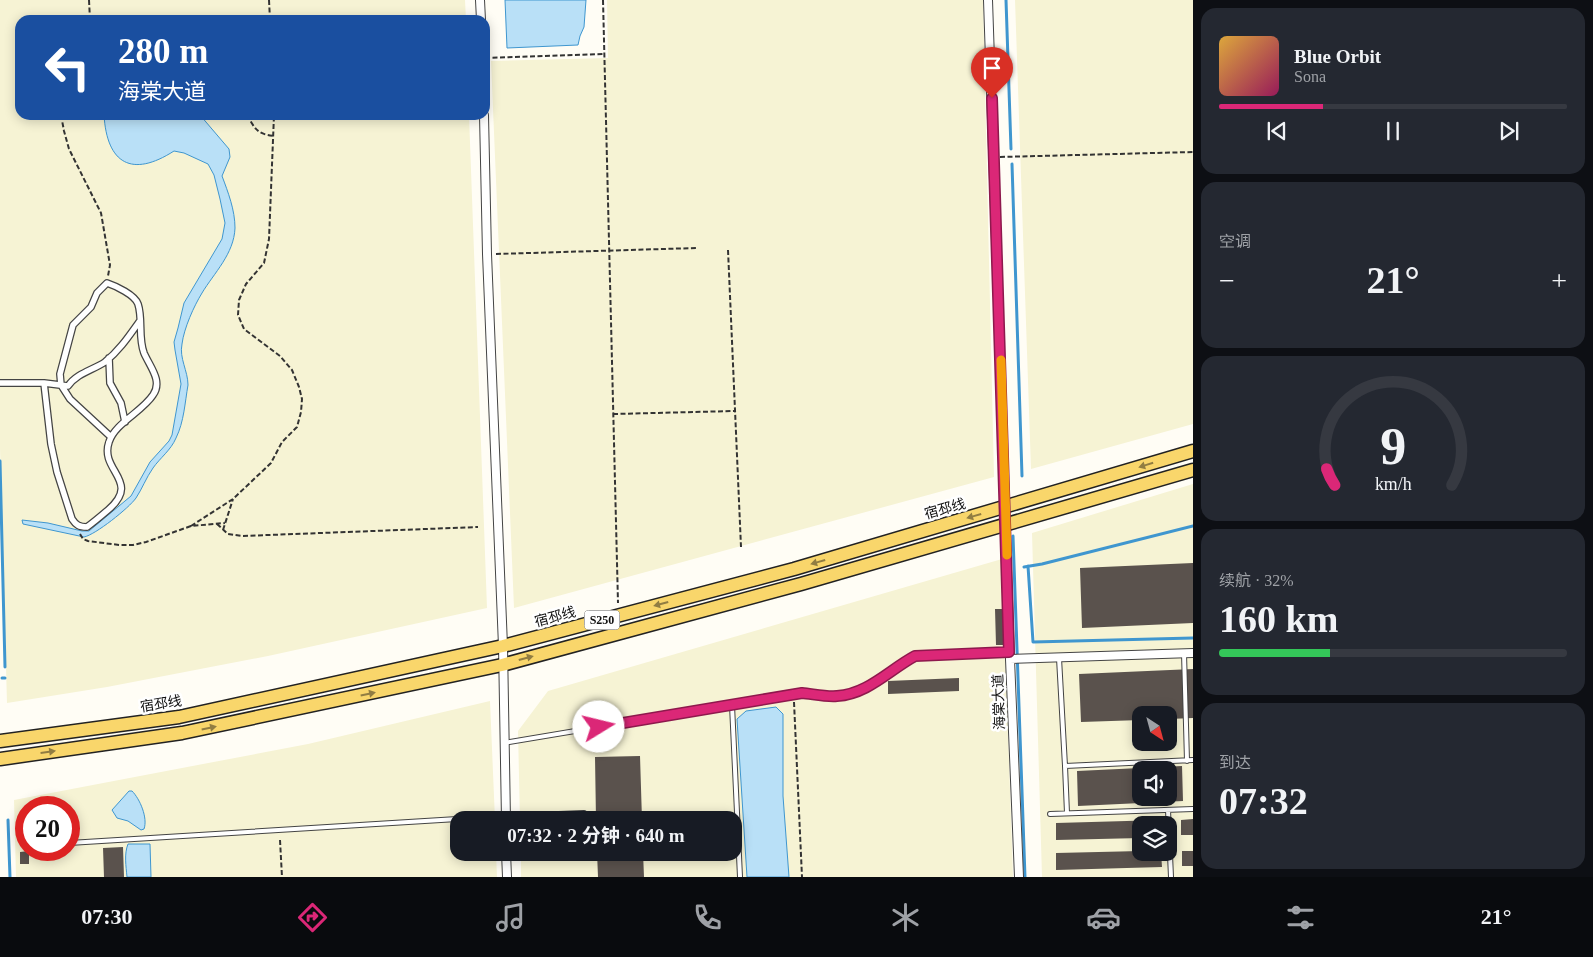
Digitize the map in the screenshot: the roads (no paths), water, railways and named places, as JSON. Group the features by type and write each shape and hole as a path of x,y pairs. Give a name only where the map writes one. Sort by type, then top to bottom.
{"main road":[{"name":"宿邳线","path":"0,741 179,717 503,646 794,568 1193,451"},
{"name":"S250","path":"0,759 182,734 502,665 801,584 1006,526 1193,470"}],"street":[{"path":"480,0 481,15"},
{"name":"海棠大道","path":"988,0 1019,877"},
{"path":"484,120 487,254 503,646 506,811"},
{"path":"44,383 50,444 57,472 72,519 81,527 87,527 115,504 120,496 121,484 110,465 107,452 111,436 153,396 157,386 156,376 143,352 138,304 134,298 118,287 107,283 97,293 91,307 73,325 60,374 61,385 70,399 111,436"},
{"path":"0,383 44,383 68,386 72,380 109,358 140,322"},
{"path":"109,358 110,383 121,403 125,422"},
{"path":"1010,657 1193,652"},
{"path":"506,861 507,877"}],"lane":[{"path":"1184,653 1187,761"},
{"path":"504,743 793,694 836,696 853,694 870,687 903,662 915,656 1010,657"},
{"path":"1059,657 1067,813"},
{"path":"732,705 740,877"},
{"path":"1065,766 1193,760"},
{"path":"1050,814 1193,809"},
{"path":"1168,810 1172,877"},
{"path":"80,842 450,821"}],"water":[{"path":"505,0 586,0 584,27 578,45 507,48"},
{"path":"105,120 204,120 229,149 230,157 222,176 229,195 235,228 234,237 227,255 199,298 185,331 181,349 188,385 179,432 171,446 153,468 132,502 103,526 84,537 23,524 22,520 89,531 131,496 150,462 169,441 172,435 181,384 174,342 184,303 222,239 225,223 214,175 208,164 184,153 174,151 146,164 124,162 116,155 110,145"},
{"path":"776,707 783,714 783,796 789,877 747,877 737,719 746,711"},
{"path":"129,791 135,794 143,809 144,829 141,830 128,821 117,818 112,810"},
{"path":"128,844 150,844 151,877 127,877 126,856"}],"waterway":[{"path":"1006,0 1011,149"},
{"path":"1012,164 1022,476"},
{"path":"0,461 5,667"},
{"path":"1024,567 1193,526"},
{"path":"1013,536 1025,877"},
{"path":"1028,566 1033,642 1193,638"},
{"path":"8,820 10,877"}]}
